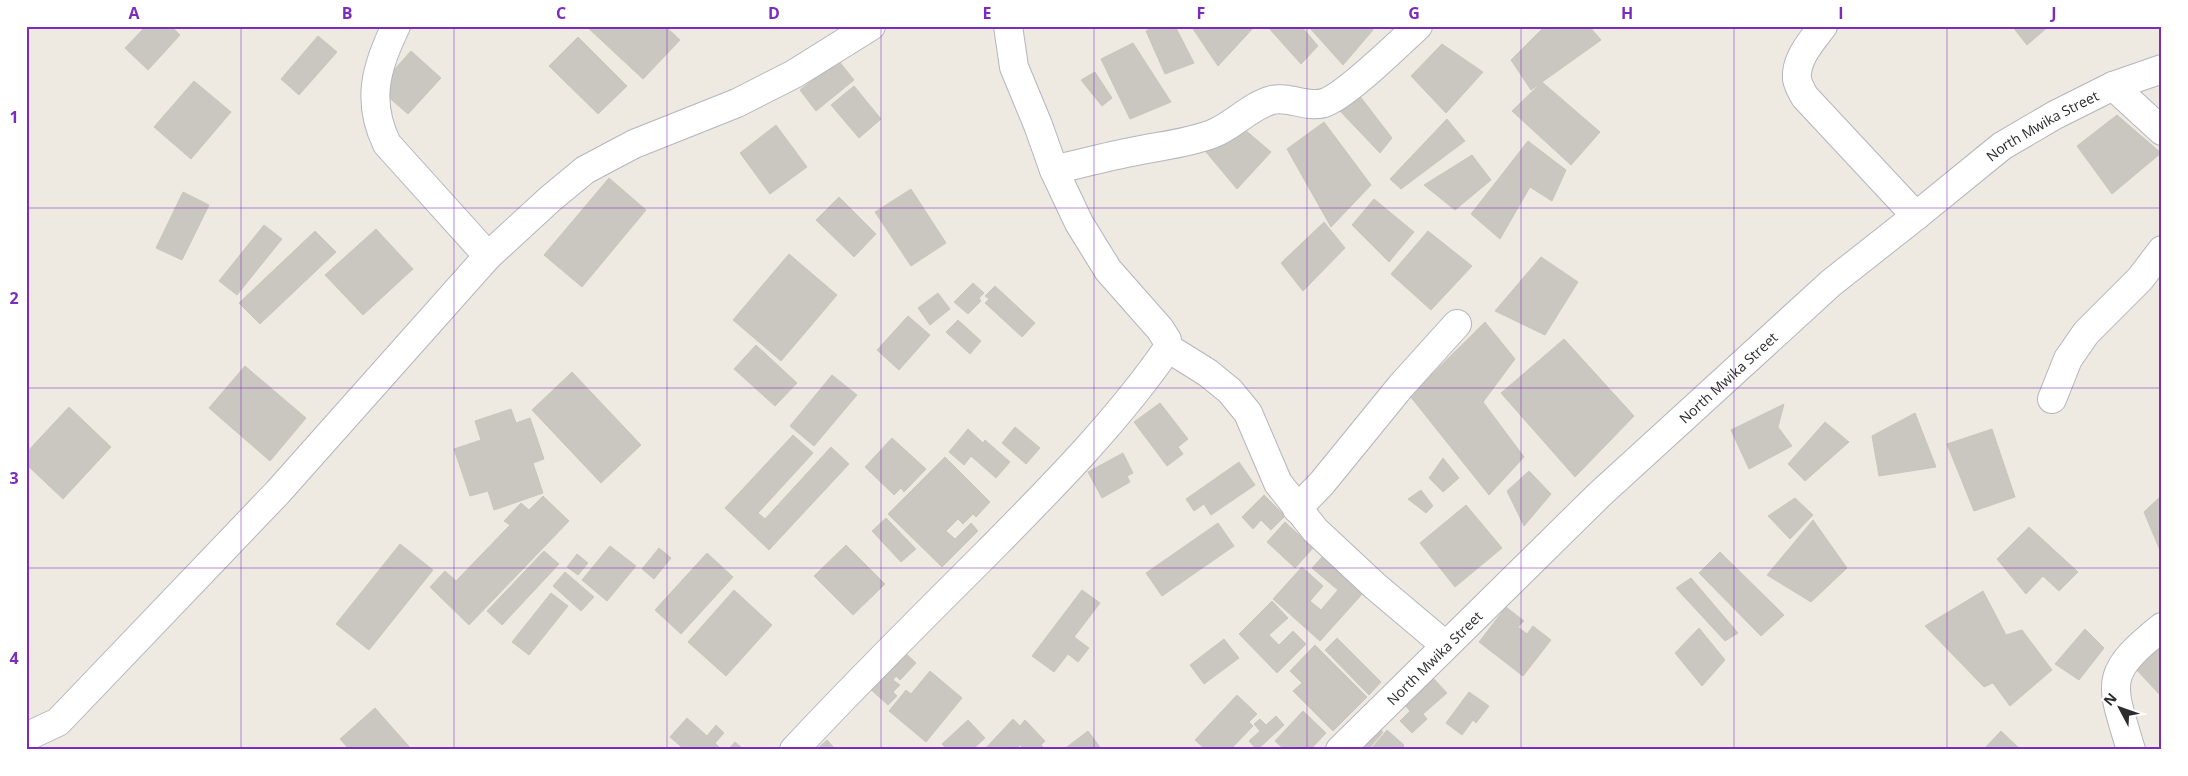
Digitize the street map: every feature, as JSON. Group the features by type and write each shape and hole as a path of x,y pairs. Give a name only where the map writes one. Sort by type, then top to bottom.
{"street":[{"path":"396,26 377,72 377,124 387,144 488,256"},
{"path":"26,737 58,722 278,492 488,256 550,198 585,170 634,144 737,103 794,74 871,26"},
{"path":"794,750 861,678 1063,476 1131,396 1168,348 1167,340 1160,329 1108,270 1079,224 1054,170 1014,67 1008,26"},
{"path":"1054,170 1213,134 1272,100 1288,100 1311,104 1324,103 1357,80 1418,26"},
{"path":"1824,26 1807,46 1799,63 1797,79 1805,97 1916,216"},
{"name":"North Mwika Street","path":"1340,750 1599,495 1716,386 1831,283 2002,146 2055,115 2113,86 2162,69"},
{"path":"2113,86 2162,131"},
{"path":"2052,399 2068,359 2086,333 2140,279 2162,250"},
{"path":"1298,509 1322,483 1396,392 1457,324"},
{"path":"1168,348 1208,372 1230,391 1248,413 1278,483 1315,530 1356,569 1445,645"},
{"path":"2131,750 2115,696 2116,680 2122,665 2139,645 2162,627"},
{"path":"26,737 53,750"}],"building":[{"path":"146,26 171,26 180,35 148,70 125,48"},
{"path":"586,26 665,26 680,40 643,79"},
{"path":"1157,26 1175,26 1194,63 1165,74 1146,31"},
{"path":"1191,26 1255,26 1218,66"},
{"path":"1267,26 1301,26 1318,46 1301,64"},
{"path":"1308,26 1370,26 1373,30 1343,65"},
{"path":"1545,26 1589,26 1601,40 1531,90 1511,60"},
{"path":"2012,26 2049,26 2027,45"},
{"path":"318,36 337,52 299,95 281,79"},
{"path":"578,37 627,86 598,114 549,66"},
{"path":"1133,43 1171,102 1130,119 1101,59"},
{"path":"1442,44 1483,72 1446,113 1411,76"},
{"path":"411,51 441,78 408,114 378,88"},
{"path":"838,60 854,80 816,111 800,90"},
{"path":"1095,72 1112,98 1102,106 1081,80"},
{"path":"194,81 231,112 191,159 154,127"},
{"path":"1542,82 1600,132 1571,165 1512,111"},
{"path":"854,86 881,119 859,138 831,105"},
{"path":"1359,95 1392,138 1380,153 1339,110"},
{"path":"2117,115 2161,153 2112,194 2077,146"},
{"path":"1447,119 1465,141 1401,189 1390,179"},
{"path":"1324,122 1371,185 1331,227 1287,149"},
{"path":"776,125 807,167 770,194 740,153"},
{"path":"1244,129 1271,152 1237,189 1206,152"},
{"path":"1528,141 1566,170 1552,201 1530,187 1500,239 1471,214"},
{"path":"1472,155 1491,180 1455,210 1424,185"},
{"path":"609,178 646,210 582,287 544,255"},
{"path":"911,189 946,243 911,266 875,212"},
{"path":"183,192 209,205 182,260 156,248"},
{"path":"839,197 876,234 854,257 816,220"},
{"path":"1374,199 1414,232 1389,262 1352,225"},
{"path":"1324,222 1345,248 1303,291 1281,263"},
{"path":"264,225 282,239 237,295 219,281"},
{"path":"376,229 413,269 363,315 325,275"},
{"path":"315,231 336,252 260,324 239,303"},
{"path":"1428,231 1472,266 1431,310 1391,274"},
{"path":"789,254 837,295 781,361 733,320"},
{"path":"1541,257 1578,282 1545,335 1495,311"},
{"path":"973,283 984,293 979,298 981,301 968,314 954,302"},
{"path":"995,286 1035,323 1022,337 985,303 989,299 985,296"},
{"path":"938,293 950,309 930,325 918,308"},
{"path":"908,316 930,335 899,370 877,350"},
{"path":"958,320 981,341 970,354 946,332"},
{"path":"1485,322 1515,359 1483,402 1524,457 1489,495 1410,396"},
{"path":"1564,339 1634,416 1575,477 1501,393"},
{"path":"756,345 797,383 775,406 734,369"},
{"path":"245,366 306,418 270,461 209,408"},
{"path":"572,372 641,445 601,483 532,410"},
{"path":"832,375 857,395 814,446 790,426"},
{"path":"1160,403 1188,439 1178,447 1183,454 1167,466 1134,422"},
{"path":"1784,404 1778,427 1792,446 1749,469 1731,430"},
{"path":"69,407 111,447 63,499 26,464 26,453"},
{"path":"511,409 516,423 530,418 544,459 533,463 543,493 494,510 488,491 470,496 454,449 481,440 475,421"},
{"path":"1915,413 1936,467 1879,476 1872,436"},
{"path":"1825,422 1849,442 1805,481 1788,464"},
{"path":"1015,427 1040,448 1026,464 1002,443"},
{"path":"968,429 983,443 985,440 1010,462 996,478 971,456 964,465 949,452"},
{"path":"1992,429 2015,497 1974,511 1947,444"},
{"path":"793,435 813,453 758,513 765,519 831,447 849,464 769,550 725,508"},
{"path":"892,438 926,469 904,492 901,488 894,495 865,467"},
{"path":"1123,453 1133,473 1127,476 1130,482 1102,498 1088,472"},
{"path":"945,457 990,502 976,517 973,514 963,524 958,519 946,531 955,539 971,523 978,531 942,567 888,514"},
{"path":"1443,458 1459,478 1443,492 1429,478"},
{"path":"1239,462 1255,485 1211,515 1204,504 1194,511 1186,499"},
{"path":"1529,471 1551,494 1524,526 1507,491"},
{"path":"1421,490 1433,506 1426,513 1408,499"},
{"path":"1264,495 1285,516 1271,530 1261,520 1253,529 1242,517"},
{"path":"2162,495 2162,555 2144,512"},
{"path":"543,496 569,521 469,625 430,587 445,571 456,581 510,525 504,521 521,503 529,510"},
{"path":"1795,498 1813,515 1790,539 1768,516"},
{"path":"1466,505 1502,548 1455,587 1420,543"},
{"path":"886,518 916,549 901,562 872,531"},
{"path":"1813,520 1847,568 1811,602 1767,575"},
{"path":"1285,522 1313,548 1295,568 1267,542"},
{"path":"1218,523 1234,546 1162,596 1146,573"},
{"path":"2029,527 2078,572 2059,591 2043,576 2026,594 1997,559"},
{"path":"400,544 433,570 369,650 336,624"},
{"path":"846,545 885,584 853,615 814,576"},
{"path":"610,546 636,566 607,601 582,580"},
{"path":"659,548 671,558 654,579 642,569"},
{"path":"544,551 559,564 502,625 487,611"},
{"path":"1720,552 1784,615 1761,636 1699,573"},
{"path":"707,553 733,577 681,634 655,610"},
{"path":"577,554 588,563 578,575 567,567"},
{"path":"1323,556 1364,592 1320,641 1273,599 1302,567 1323,586 1310,601 1321,610 1338,590 1312,568"},
{"path":"565,572 594,597 581,611 553,586"},
{"path":"1691,578 1738,633 1725,641 1676,588"},
{"path":"734,590 772,625 726,676 688,642"},
{"path":"1082,590 1100,603 1074,637 1089,648 1078,662 1068,654 1054,672 1032,656"},
{"path":"1983,591 2006,635 2022,630 2052,670 2010,706 1993,683 1984,687 1925,626"},
{"path":"551,593 568,606 529,655 512,642"},
{"path":"1272,601 1288,618 1269,635 1279,645 1293,631 1306,644 1277,673 1239,634"},
{"path":"1506,607 1524,621 1518,627 1527,634 1533,626 1551,640 1523,676 1479,642"},
{"path":"1699,628 1725,660 1702,686 1675,653"},
{"path":"2085,629 2104,648 2079,680 2055,664"},
{"path":"1337,638 1381,682 1369,695 1325,650"},
{"path":"1224,639 1239,658 1204,684 1190,665"},
{"path":"2162,643 2162,697 2134,667"},
{"path":"1315,645 1367,697 1333,731 1293,691 1302,683 1290,671"},
{"path":"901,649 916,663 900,680 896,676 893,680 900,685 893,692 897,696 888,705 868,687"},
{"path":"930,671 962,698 926,742 889,711 906,690 911,694"},
{"path":"1433,678 1447,693 1423,714 1427,719 1412,733 1400,721 1410,711 1404,704"},
{"path":"1469,692 1489,706 1476,723 1473,720 1462,735 1446,723"},
{"path":"1237,695 1257,714 1249,722 1253,726 1230,750 1206,750 1195,740"},
{"path":"375,708 412,750 350,750 340,739"},
{"path":"1303,711 1326,733 1310,750 1285,750 1275,741"},
{"path":"1276,716 1284,725 1257,750 1249,741 1260,731 1254,724 1260,719 1266,725"},
{"path":"687,718 707,736 716,725 724,733 715,743 722,750 685,750 670,737"},
{"path":"1013,719 1020,726 1025,720 1045,741 1041,745 1046,750 1025,750 1020,745 1015,750 984,750"},
{"path":"968,720 985,738 972,750 948,750 942,744"},
{"path":"1372,723 1383,732 1368,750 1363,750 1360,747"},
{"path":"1387,730 1404,745 1402,750 1370,750"},
{"path":"1088,731 1102,750 1063,750"},
{"path":"2001,731 2021,750 1983,750"},
{"path":"827,740 836,750 816,750"},
{"path":"735,742 742,748 740,750 728,750"}]}
